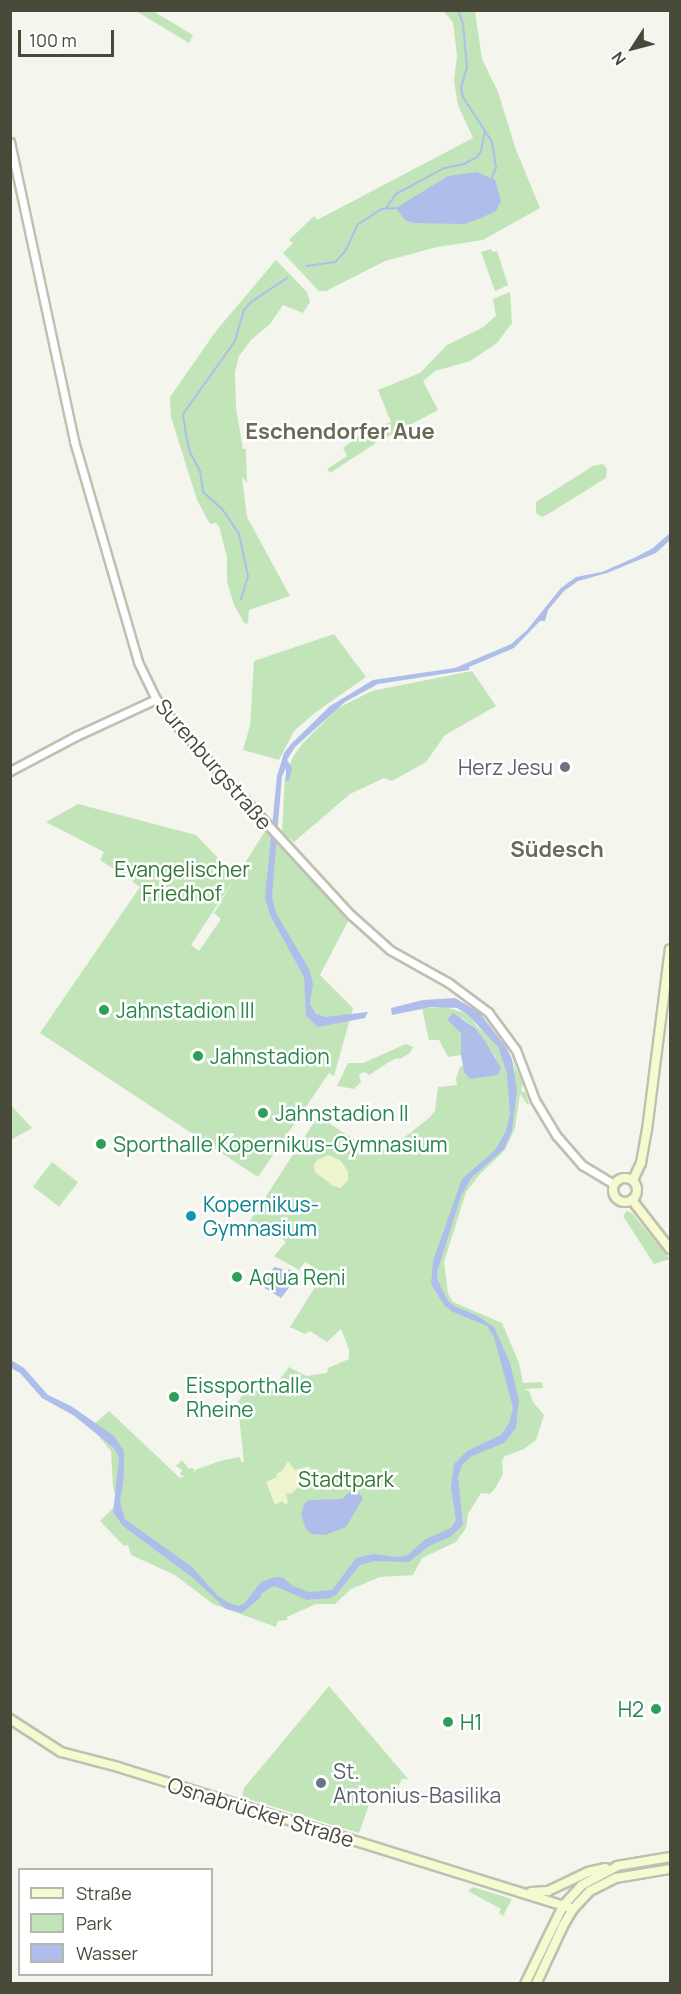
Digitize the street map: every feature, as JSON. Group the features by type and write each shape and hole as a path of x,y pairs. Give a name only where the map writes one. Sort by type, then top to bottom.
{"main road":[{"path":"632,1200 637,1190 633,1180 641,1163 647,1130 670,949"},
{"path":"632,1200 618,1200 613,1193 614,1184 623,1178 633,1180"},
{"path":"632,1200 670,1249"},
{"name":"Osnabrücker Straße","path":"10,1719 61,1752 118,1767 573,1909"},
{"name":"Osnabrücker Straße","path":"519,1892 549,1891 588,1872 670,1857"},
{"path":"525,1983 563,1906 582,1885 617,1866"},
{"path":"536,1983 573,1909 590,1891 606,1881 670,1869"}],"street":[{"name":"Surenburgstraße","path":"10,142 74,441 138,662 156,699 351,915 390,950 449,983 488,1011 516,1050 535,1100 556,1135 582,1165 614,1184"},
{"path":"10,771 76,736 156,699"}],"green space":[{"path":"136,11 153,11 193,35 189,43"},
{"path":"443,11 475,11 482,59 498,92 516,150 540,208 483,240 437,247 385,261 326,291 319,291 283,253 293,243 289,240 315,216 317,220 473,138 458,105 454,81 457,56 453,22"},
{"path":"491,249 493,252 497,251 508,285 495,291 481,252"},
{"path":"276,260 307,292 310,302 303,313 283,305 270,324 251,340 239,356 235,372 236,408 243,449 246,449 247,483 242,477 247,517 290,596 249,610 248,623 245,624 234,605 227,582 227,557 219,526 216,523 210,524 197,500 171,417 170,397 216,331"},
{"path":"510,292 512,323 497,343 470,361 435,371 423,381 438,410 387,437 374,434 371,430 391,422 378,390 420,373 447,345 482,328 496,316 493,299"},
{"path":"364,432 376,443 330,473 327,469 347,456 343,448"},
{"path":"603,464 607,469 606,478 542,517 536,513 536,502 593,466"},
{"path":"334,634 366,677 316,712 294,731 279,760 243,750 250,726 254,661"},
{"path":"472,671 496,706 445,735 426,762 392,781 384,778 350,794 294,842 282,832 285,776 293,757 302,744 338,708 372,691"},
{"name":"Evangelischer Friedhof","path":"78,804 196,835 236,877 267,828 348,921 320,975 353,1008 334,1076 329,1073 258,1177 40,1033 140,887 100,860 104,852 46,822","holes":["235,878 214,913 221,919 199,951 191,945"]},
{"name":"Stadtpark","path":"446,1007 468,1014 477,1027 490,1036 498,1047 507,1074 515,1071 512,1059 523,1084 521,1091 525,1092 529,1103 528,1105 520,1094 515,1128 505,1150 480,1174 466,1192 444,1262 448,1294 453,1302 502,1323 519,1363 523,1383 542,1382 543,1388 524,1389 529,1391 533,1402 544,1415 536,1440 524,1449 505,1456 502,1461 503,1474 496,1487 490,1494 481,1493 468,1514 466,1528 456,1542 422,1558 413,1575 380,1577 351,1589 335,1604 316,1604 287,1617 287,1620 278,1621 276,1627 213,1604 175,1575 131,1555 128,1545 124,1546 100,1521 114,1507 123,1526 113,1486 111,1451 91,1427 109,1411 180,1478 184,1476 180,1475 182,1470 176,1466 182,1460 189,1469 193,1468 195,1474 195,1470 220,1461 240,1457 241,1462 244,1462 239,1415 242,1410 238,1402 245,1391 272,1390 289,1367 306,1376 327,1373 328,1368 349,1359 349,1349 341,1329 327,1342 310,1331 305,1334 290,1327 324,1273 305,1262 299,1270 274,1256 286,1242 267,1227 263,1233 248,1224 318,1116 370,1150 375,1148 387,1151 429,1118 435,1111 438,1087 457,1085 456,1078 460,1067 463,1065 464,1072 496,1058 475,1028 462,1018 449,1022 458,1027 461,1033 461,1055 448,1057 439,1040 429,1040 422,1008"},
{"path":"406,1044 413,1047 410,1053 389,1062 369,1075 365,1072 359,1074 361,1082 354,1089 337,1086 348,1063 363,1063"},
{"path":"10,1104 32,1128 11,1140 10,1140"},
{"path":"52,1162 78,1182 59,1207 33,1186"},
{"path":"627,1211 632,1213 670,1259 654,1264 623,1216"},
{"path":"329,1686 408,1779 402,1779 395,1793 388,1789 373,1793 359,1833 242,1797 244,1788"},
{"path":"473,1887 512,1899 503,1916 499,1913 501,1909 468,1891"}],"sand":[{"path":"329,1155 341,1161 348,1172 348,1180 341,1188 333,1186 315,1172 314,1165 317,1160"},
{"path":"288,1461 295,1470 309,1466 314,1475 313,1481 298,1487 291,1494 286,1493 288,1502 286,1505 282,1501 275,1505 266,1482 277,1477 276,1474 282,1471"}],"water":[{"path":"477,172 495,180 501,201 496,211 481,218 465,224 413,223 405,220 396,208 448,176"},
{"path":"670,533 670,540 656,553 607,573 578,581 564,591 548,610 545,621 540,621 514,648 469,667 469,670 378,684 345,702 295,747 287,760 292,768 289,781 286,781 286,768 282,776 272,896 276,913 309,969 313,984 310,1004 316,1014 325,1017 368,1012 365,1018 318,1027 306,1016 304,977 270,915 265,898 277,776 284,753 330,706 373,680 455,668 511,644 527,630 561,588 576,577 602,572 636,557 653,548"},
{"path":"455,998 479,1012 506,1047 512,1059 517,1090 512,1130 504,1149 472,1177 461,1196 437,1272 438,1281 448,1301 454,1306 476,1315 494,1327 510,1363 519,1401 516,1428 504,1443 472,1456 462,1465 458,1477 463,1525 450,1537 429,1546 409,1562 374,1561 360,1565 336,1595 330,1598 307,1600 274,1586 262,1593 260,1598 242,1613 226,1609 193,1578 123,1526 113,1512 119,1458 114,1448 73,1415 42,1398 20,1373 11,1368 11,1360 24,1368 48,1395 71,1406 114,1436 124,1451 124,1475 120,1502 125,1519 192,1567 218,1596 229,1603 238,1606 244,1604 261,1582 275,1577 282,1577 293,1586 309,1592 332,1590 356,1558 373,1554 398,1557 408,1555 424,1540 451,1528 456,1520 451,1487 454,1464 467,1451 501,1435 509,1423 513,1408 494,1337 487,1326 453,1312 444,1305 431,1284 433,1261 462,1179 495,1150 506,1131 510,1114 507,1074 498,1047 467,1014 457,1008 431,1007 392,1015 391,1008 423,1000"},
{"path":"453,1013 475,1028 485,1041 501,1068 498,1075 470,1079 464,1072 461,1033 447,1020"},
{"path":"274,1267 283,1269 282,1277 288,1275 286,1273 289,1269 299,1275 281,1298 263,1287"},
{"path":"351,1491 359,1493 363,1498 346,1527 325,1535 312,1534 306,1529 301,1515 304,1504 309,1500 342,1499"}],"waterway":[{"path":"458,10 463,24 467,67 461,88 463,97 492,142 496,168 492,177"},
{"path":"386,208 396,194 444,168 464,164 477,157 481,151 485,130"},
{"path":"307,266 335,262 346,250 357,225 382,209 396,208"},
{"path":"241,599 248,576 239,534 222,509 203,492 200,471 190,452 183,414 235,341 244,310 251,302 287,278"}],"place":[{"name":"Herz Jesu","path":"565,767"},
{"name":"Jahnstadion III","path":"104,1010"},
{"name":"Jahnstadion","path":"198,1056"},
{"name":"Jahnstadion II","path":"263,1113"},
{"name":"Sporthalle Kopernikus-Gymnasium","path":"101,1144"},
{"name":"Kopernikus- Gymnasium","path":"191,1216"},
{"name":"Aqua Reni","path":"237,1277"},
{"name":"Eissporthalle Rheine","path":"174,1397"},
{"name":"H2","path":"656,1709"},
{"name":"H1","path":"448,1722"},
{"name":"St. Antonius-Basilika","path":"321,1783"}],"district":[{"name":"Eschendorfer Aue","path":"340,432"},
{"name":"Südesch","path":"557,850"}]}
